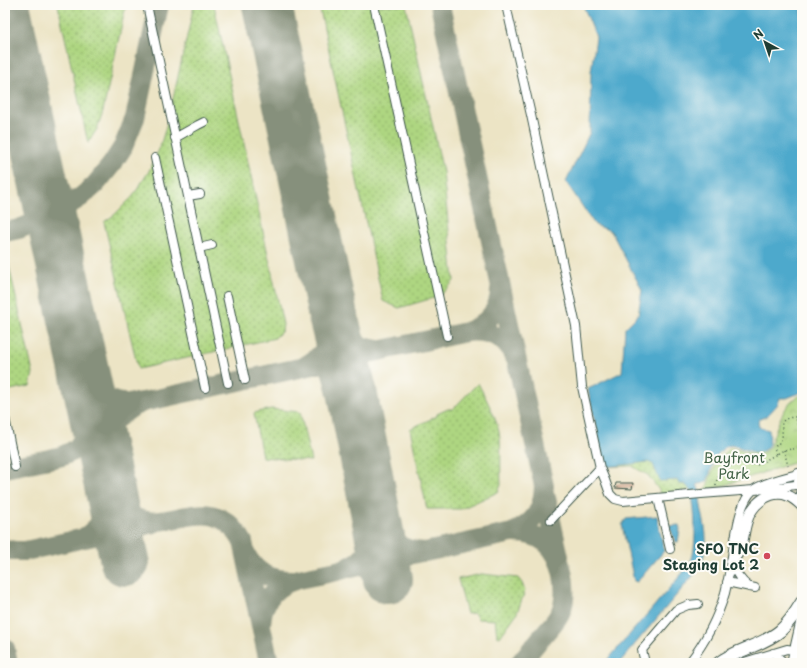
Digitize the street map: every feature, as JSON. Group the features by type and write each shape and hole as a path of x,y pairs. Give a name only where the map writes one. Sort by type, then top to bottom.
{"highway":[{"path":"719,663 731,655 768,639 779,632 789,622 802,602"}],"main road":[{"path":"800,473 802,487"},
{"path":"731,562 742,545 747,520 755,506 761,500 770,495 779,493 792,498 802,506"},
{"path":"792,663 802,619"},
{"path":"795,650 800,656 799,663"}],"street":[{"path":"147,5 228,383"},
{"path":"374,5 447,336"},
{"path":"506,5 576,326 582,387 600,468 610,494 615,499 623,501 802,487"},
{"path":"175,138 204,122"},
{"path":"155,158 205,388"},
{"path":"188,196 200,194"},
{"path":"199,248 212,245"},
{"path":"227,296 245,380"},
{"path":"5,418 15,467"},
{"path":"551,520 600,468"},
{"path":"689,663 706,640 719,611 727,582 740,513 746,500 753,490 763,484 800,473"},
{"path":"658,498 670,549"},
{"path":"727,582 752,588 744,584 731,562"},
{"path":"645,663 642,650 676,610 688,605 698,604"},
{"path":"741,663 787,649 795,650"},
{"path":"773,653 785,663"}],"path":[{"path":"802,405 799,408 796,417 798,427 802,432"},
{"path":"776,454 775,447 781,440 783,433 781,427 783,422 789,418 796,417"},
{"path":"716,488 718,477 732,464 739,463 757,465 784,450 802,448"},
{"path":"784,450 788,466"}],"green space":[{"path":"58,5 126,5 103,111 97,129 88,143"},
{"path":"194,5 214,5 283,324 282,331 275,338 138,369 104,222 114,215 133,196 149,171 160,147 170,112"},
{"path":"319,5 406,5 443,172 454,281 440,296 399,308 383,301"},
{"path":"8,262 33,373 30,386 5,391 5,263"},
{"path":"478,383 493,413 499,432 501,485 498,492 461,509 427,509 410,429 437,416 437,414 448,409 453,409"},
{"name":"Bayfront Park","path":"802,395 802,460 706,490 712,472 718,461 721,456 731,448 757,454 766,450 770,446 785,410 795,399"},
{"path":"271,409 300,412 311,461 262,457 254,413"},
{"path":"599,443 649,457 677,480 679,484 689,487 691,490 660,494 659,490 648,475 632,466 603,467"},
{"path":"482,574 518,578 525,591 517,613 500,637 497,636 495,620 478,619 474,613 467,614 458,579"}],"water":[{"path":"583,5 802,5 802,392 787,398 780,398 778,404 767,416 760,419 758,422 759,427 769,430 770,441 764,450 755,452 737,446 728,446 724,448 716,457 707,481 697,484 706,532 706,547 701,562 697,571 619,663 605,663 686,569 691,561 695,544 694,515 691,492 689,488 685,484 679,484 677,480 660,481 653,464 648,462 604,467 588,389 622,372 625,328 638,315 642,290 611,231 595,225 566,182 590,132 591,72 596,37"},
{"path":"657,516 664,551 637,582 634,581 622,525 626,519"},
{"path":"679,525 680,529 678,542 676,542 669,526"}],"building":[{"path":"616,483 633,483 632,489 615,488"}],"taxiway":[{"path":"5,232 19,229 51,216 81,197 95,185 112,164 123,147 135,118 159,5"},
{"path":"440,5 544,486 542,502 536,515 527,525 512,533"},
{"path":"466,332 486,321 495,310 498,304 500,289"},
{"path":"333,316 341,329 356,344 370,349 379,350"},
{"path":"305,366 318,357 328,345 332,330 333,316"},
{"path":"5,468 54,458 71,452 134,406 143,402 466,332 481,332 494,335 505,343 514,356"},
{"path":"79,445 89,427 90,417 89,398 84,368"},
{"path":"87,374 102,395 108,399 123,403 141,402"},
{"path":"109,486 121,507 138,519 153,521 169,520 200,514 215,516 229,524 243,542 269,663"},
{"path":"83,538 101,522 108,502 109,486"},
{"path":"546,498 559,557"},
{"path":"377,520 396,544 416,551 425,552 512,533 532,535 540,538 546,543 557,556 560,565 565,593 564,602 556,620 520,663"},
{"path":"261,623 263,610 272,594 284,584 299,579 330,573 359,561 369,550 373,542 377,520"},
{"path":"5,549 25,551 154,523"},
{"path":"351,568 421,552"},
{"path":"246,555 250,562 265,575 277,579 292,580"},
{"path":"5,648 8,663"}],"runway":[{"path":"5,5 125,561"},
{"path":"267,5 333,316 352,391 388,579"}],"place":[{"name":"SFO TNC Staging Lot 2","path":"767,556"}]}
